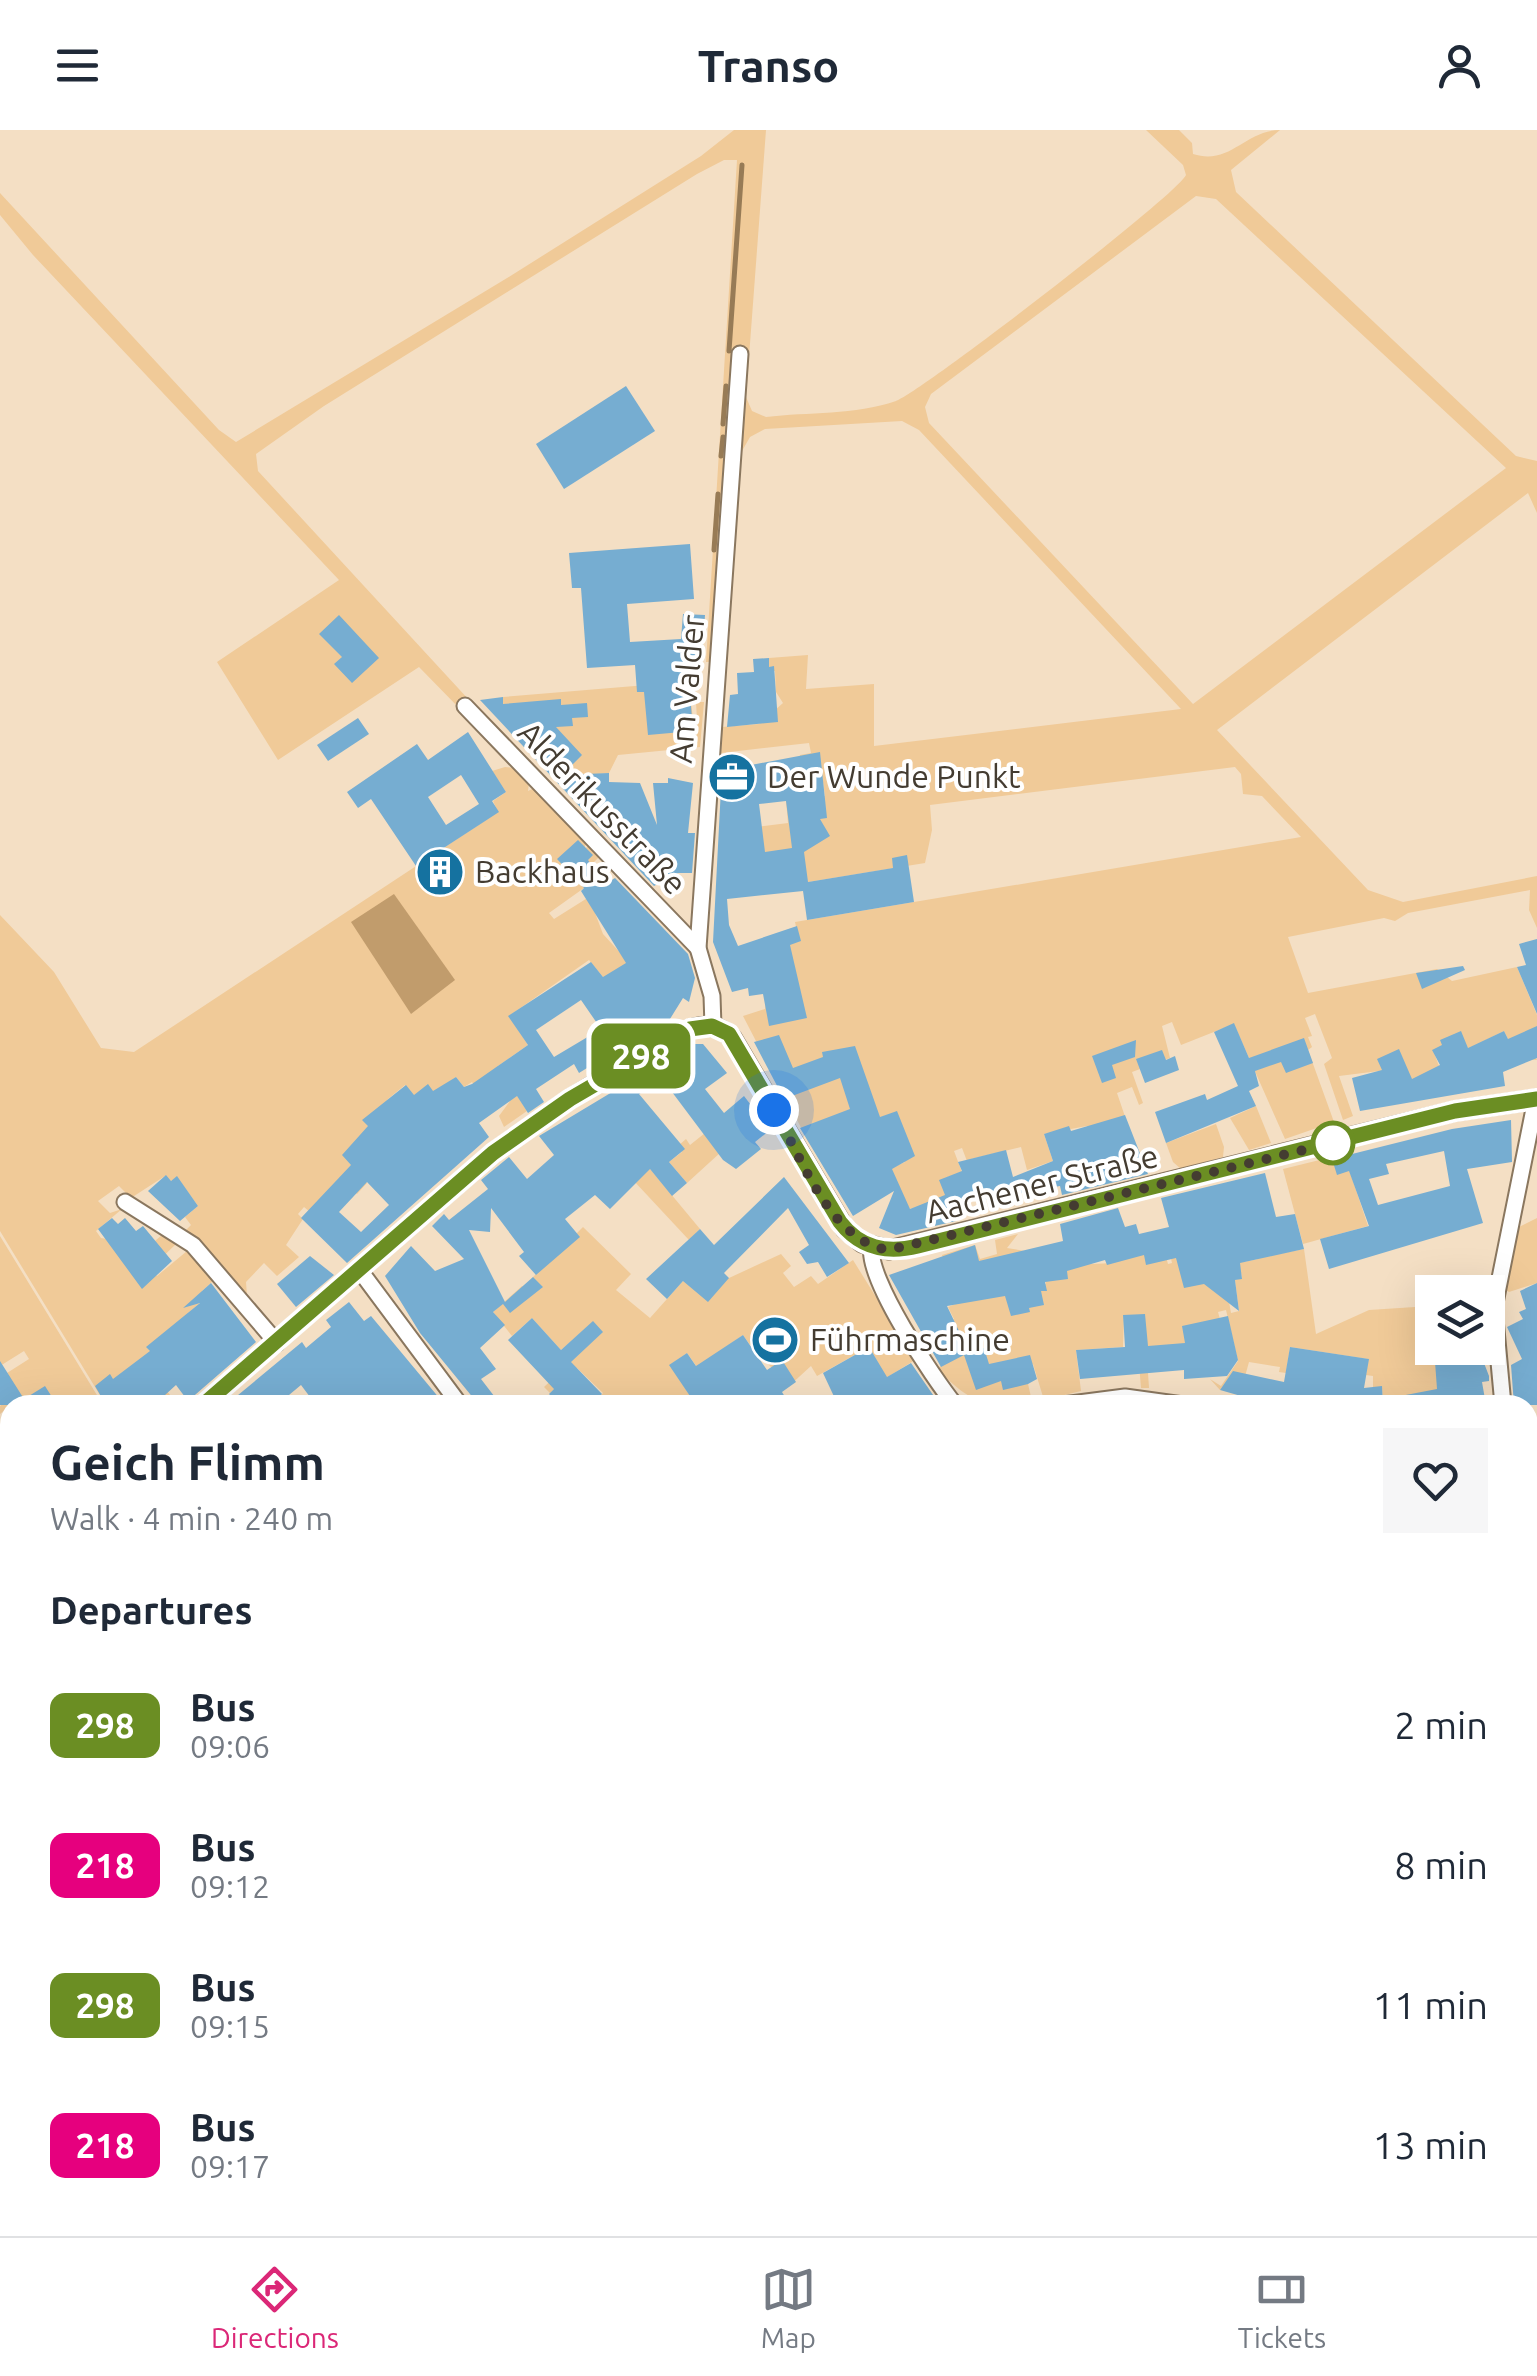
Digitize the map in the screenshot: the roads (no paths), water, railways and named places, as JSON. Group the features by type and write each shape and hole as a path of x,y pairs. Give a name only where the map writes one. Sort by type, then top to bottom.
{"street":[{"name":"Am Valder","path":"712,1026 712,996 698,948 740,354"},
{"name":"Alderikusstraße","path":"465,706 698,948"},
{"path":"216,1395 480,1164 542,1117 677,1034 712,1026 733,1038 840,1222 851,1236 872,1247 873,1268 923,1359 948,1395"},
{"path":"1502,1395 1493,1318 1537,1099"},
{"name":"Aachener Straße","path":"872,1247 908,1249 1455,1111 1537,1099"},
{"path":"126,1202 193,1245 277,1343"},
{"path":"361,1272 453,1395"}],"waterway":[{"path":"729,351 742,165"},
{"path":"723,424 726,386"},
{"path":"721,456 723,437"},
{"path":"714,550 718,494"}],"place":[{"name":"Der Wunde Punkt","path":"732,777"},
{"name":"Backhaus","path":"440,872"},
{"name":"Führmaschine","path":"775,1340"}]}
